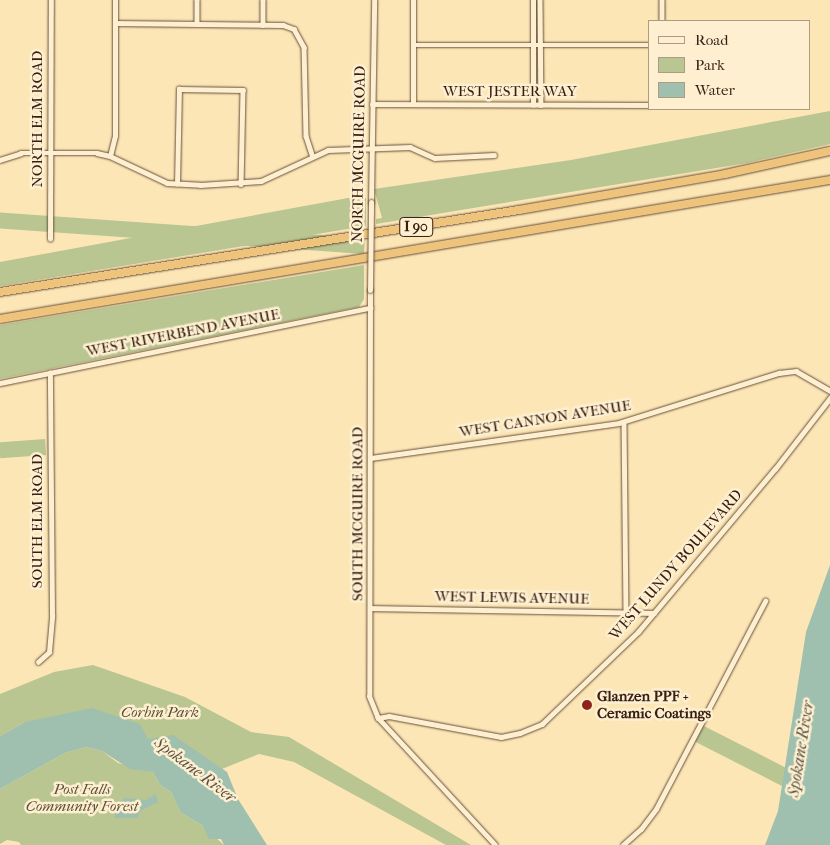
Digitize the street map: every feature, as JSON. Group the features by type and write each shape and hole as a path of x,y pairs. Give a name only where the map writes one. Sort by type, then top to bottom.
{"highway":[{"name":"I 90","path":"0,292 519,210 725,174 830,151"},
{"name":"I 90","path":"0,319 830,180"}],"street":[{"name":"NORTH ELM ROAD","path":"50,239 51,0"},
{"path":"110,156 115,136 115,0"},
{"path":"197,0 197,24"},
{"path":"263,0 263,25"},
{"name":"NORTH MCGUIRE ROAD","path":"370,308 374,0"},
{"path":"413,0 413,104"},
{"path":"533,0 533,105"},
{"path":"540,0 540,105"},
{"path":"662,0 662,20"},
{"path":"115,23 263,25 289,27 298,32 303,42 306,136 312,155"},
{"path":"413,45 648,45"},
{"path":"177,184 179,89 243,90 241,184"},
{"name":"WEST JESTER WAY","path":"372,104 648,105"},
{"path":"0,160 21,153 50,152 110,156 152,178 177,184 241,184 276,175 312,155 339,149 415,147 430,157 442,158 494,155"},
{"name":"WEST RIVERBEND AVENUE","path":"0,383 370,308"},
{"name":"SOUTH MCGUIRE ROAD","path":"370,308 372,458 369,696 378,718"},
{"name":"WEST CANNON AVENUE","path":"372,458 624,422 780,372 796,371 830,391"},
{"name":"SOUTH ELM ROAD","path":"38,662 49,652 52,615 50,373"},
{"name":"WEST LUNDY BOULEVARD","path":"378,718 391,716 494,736 526,732 549,718 638,632 775,469 830,398"},
{"path":"624,422 626,612"},
{"path":"623,845 641,829 656,809 765,601"},
{"name":"WEST LEWIS AVENUE","path":"370,608 654,613"},
{"path":"378,718 494,845"}],"green space":[{"path":"830,111 830,144 747,163 376,224 376,219 382,218 374,189 571,160"},
{"path":"348,198 366,198 366,226 0,286 0,262"},
{"path":"0,212 365,238 364,254 0,229"},
{"path":"364,265 364,299 359,307 0,379 0,325"},
{"path":"45,439 46,455 0,458 0,442"},
{"name":"Corbin Park","path":"93,665 185,697 251,732 289,737 471,845 446,845 294,762 259,754 222,769 201,757 148,739 25,722 0,736 0,694 54,672"},
{"path":"702,725 791,770 783,786 694,741"},
{"name":"Post Falls Community Forest","path":"86,747 102,751 118,763 153,772 160,785 171,792 180,812 203,826 224,845 21,845 19,842 7,840 0,844 0,789 65,753"}],"water":[{"name":"Spokane River","path":"830,565 830,845 765,845 778,811 806,632"},
{"name":"Spokane River","path":"92,708 140,724 148,739 173,735 227,772 238,799 267,845 224,845 221,839 209,839 203,826 180,812 171,792 160,785 153,772 130,769 102,751 86,747 65,753 0,789 0,736 25,722"},
{"path":"156,794 158,802 140,811 138,818 115,818 115,811 124,798 146,800"}],"place":[{"name":"Glanzen PPF + Ceramic Coatings","path":"587,705"}]}
